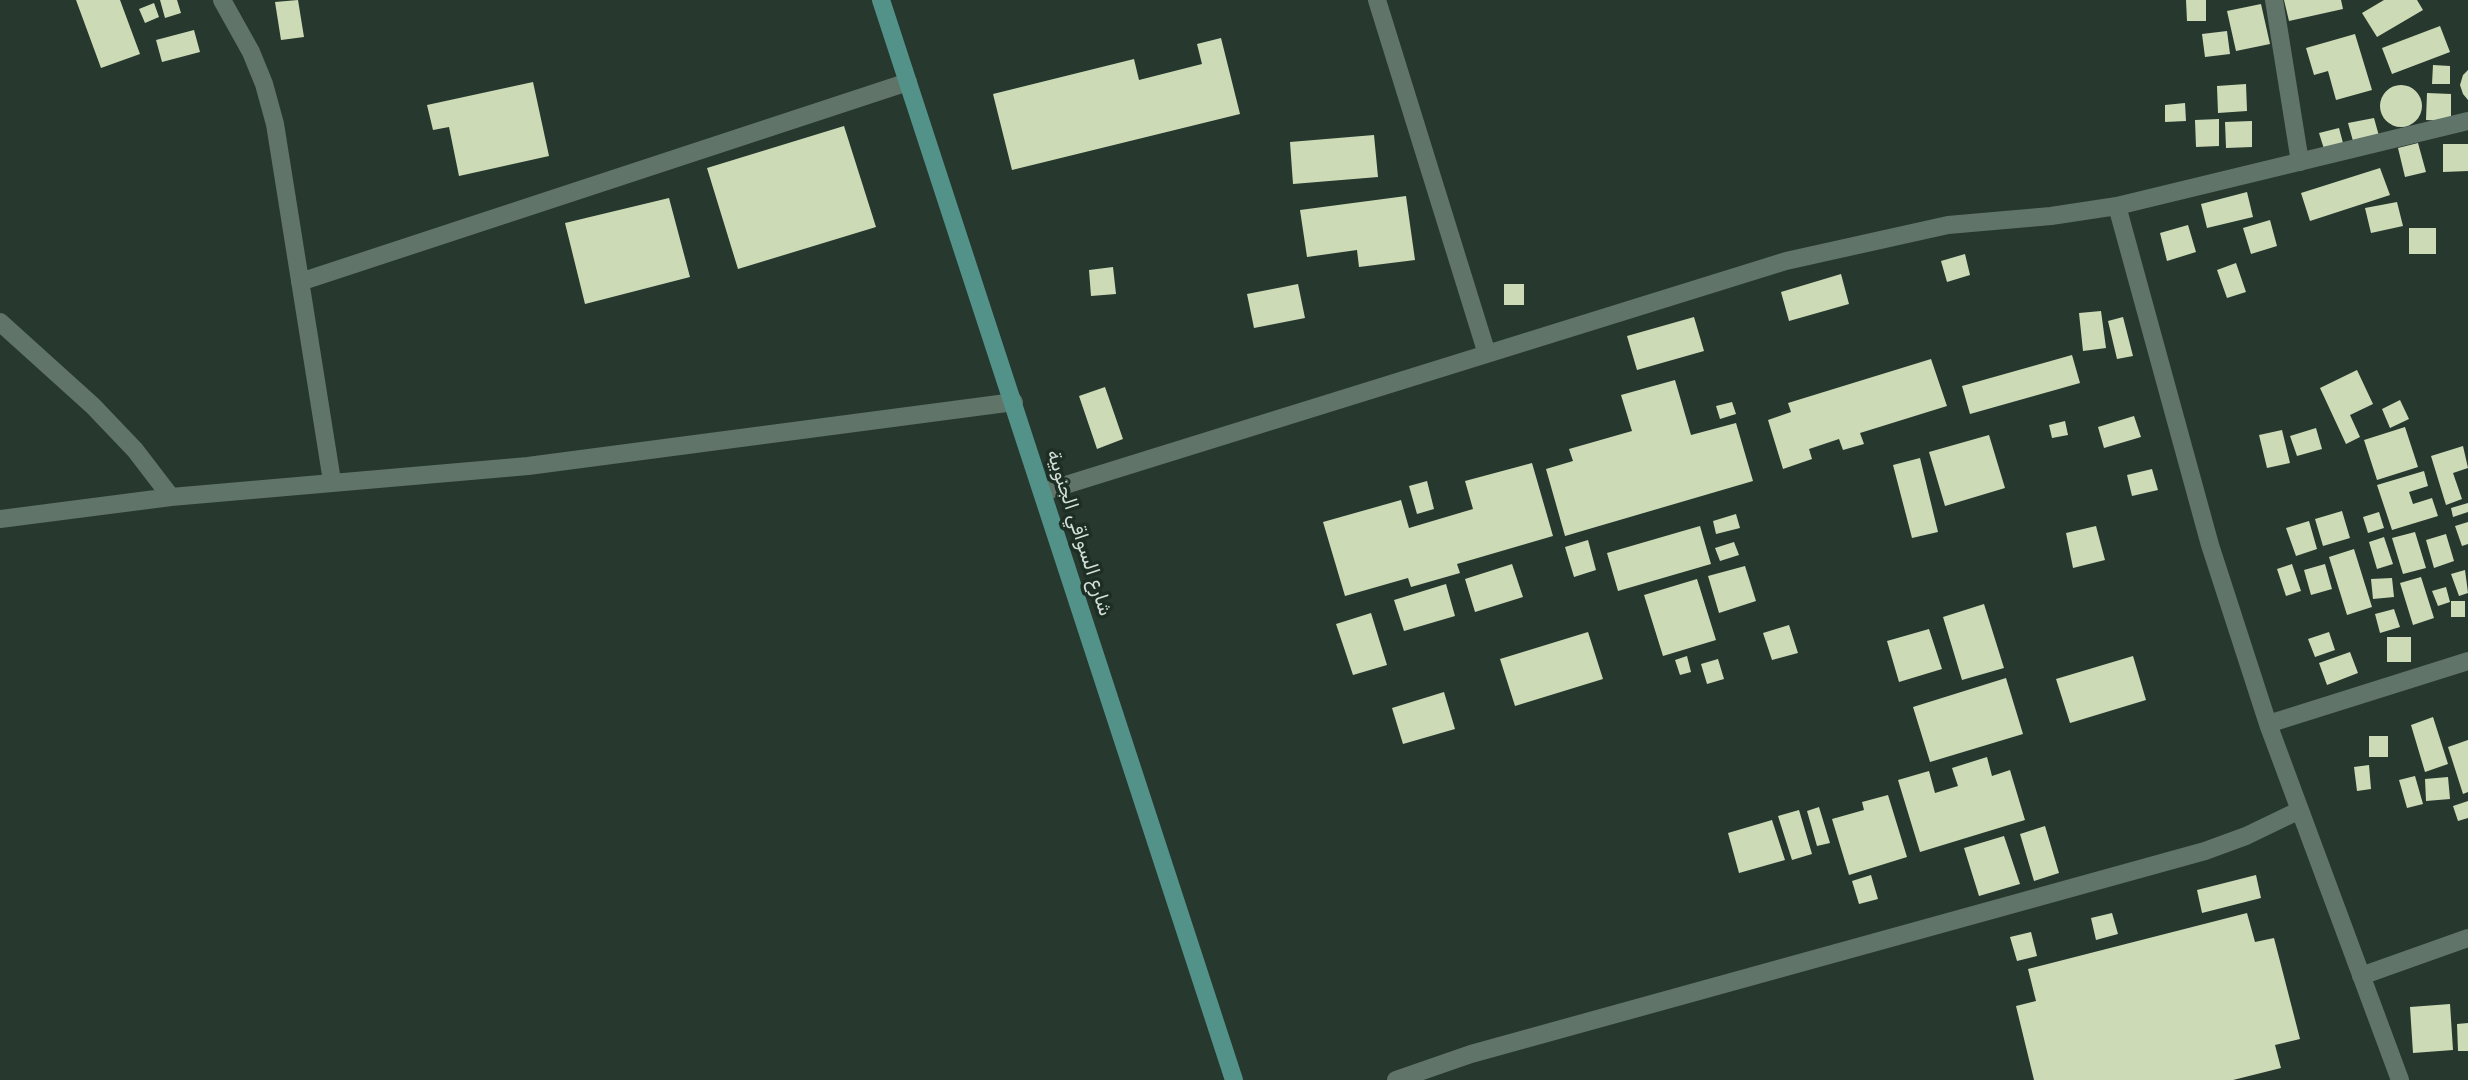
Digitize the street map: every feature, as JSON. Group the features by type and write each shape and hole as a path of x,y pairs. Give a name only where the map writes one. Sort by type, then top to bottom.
{"street":[{"path":"222,0 251,52 264,84 275,124 332,481"},
{"name":"شارع السواقي الجنوبية","path":"881,0 1234,1080"},
{"path":"1377,0 1487,354"},
{"path":"2274,0 2300,162"},
{"path":"300,282 908,82"},
{"path":"1043,492 1786,261 1948,225 2051,216 2117,206 2468,121"},
{"path":"2117,206 2210,545 2268,724 2400,1080"},
{"path":"0,322 93,406 135,450 171,497"},
{"path":"0,519 171,497 528,466 1014,401"},
{"path":"2268,724 2468,661"},
{"path":"1396,1080 1471,1054 2205,851 2246,836 2300,810"},
{"path":"2361,976 2468,938"}],"building":[{"path":"76,0 120,0 140,54 101,68"},
{"path":"160,0 177,0 181,13 165,18"},
{"path":"298,0 304,37 281,40 275,2"},
{"path":"2186,0 2206,0 2206,21 2187,21"},
{"path":"2284,0 2341,0 2343,9 2289,21"},
{"path":"2384,0 2417,0 2423,10 2377,37 2362,13"},
{"path":"154,3 159,17 145,23 139,9"},
{"path":"2261,4 2270,44 2236,51 2227,11"},
{"path":"2440,26 2450,52 2392,74 2382,48"},
{"path":"194,30 200,52 162,62 156,40"},
{"path":"2227,31 2230,54 2205,57 2202,34"},
{"path":"2355,34 2372,90 2336,100 2328,71 2314,75 2306,48"},
{"path":"1221,38 1240,114 1012,170 993,94 1134,59 1139,80 1202,64 1197,44"},
{"path":"2433,65 2450,66 2450,84 2432,84"},
{"path":"2468,70 2468,100 2460,85"},
{"path":"533,82 549,156 459,176 449,127 433,130 427,105"},
{"path":"2246,84 2247,111 2218,113 2217,86"},
{"path":"2401,85 2416,91 2422,106 2416,121 2401,127 2386,121 2380,106 2386,91"},
{"path":"2427,93 2451,94 2451,121 2426,120"},
{"path":"2185,103 2186,121 2165,122 2165,105"},
{"path":"2374,118 2379,136 2353,141 2348,123"},
{"path":"2219,119 2219,146 2196,147 2195,120"},
{"path":"2252,121 2252,147 2226,148 2225,122"},
{"path":"844,126 876,227 738,269 707,168"},
{"path":"2339,128 2343,143 2324,149 2319,133"},
{"path":"1374,135 1378,177 1293,184 1290,142"},
{"path":"2418,143 2426,172 2405,177 2398,148"},
{"path":"2443,144 2468,144 2468,171 2443,172"},
{"path":"2380,168 2390,195 2310,221 2301,193"},
{"path":"2247,192 2253,217 2207,228 2201,204"},
{"path":"1406,196 1415,260 1359,267 1357,250 1307,257 1300,210"},
{"path":"669,198 690,277 585,304 565,223"},
{"path":"2397,202 2403,226 2371,233 2365,208"},
{"path":"2270,220 2277,246 2251,254 2243,228"},
{"path":"2188,225 2196,252 2167,261 2160,233"},
{"path":"2409,228 2436,228 2436,254 2409,254"},
{"path":"1965,254 1970,275 1947,282 1941,261"},
{"path":"2236,263 2246,292 2227,298 2217,270"},
{"path":"1113,267 1116,294 1091,296 1089,270"},
{"path":"1841,274 1849,304 1789,321 1781,292"},
{"path":"1298,284 1305,318 1254,328 1247,294"},
{"path":"1504,284 1524,284 1524,305 1504,305"},
{"path":"2101,311 2106,348 2083,351 2079,313"},
{"path":"1694,317 1704,351 1637,370 1627,336"},
{"path":"2123,317 2133,356 2117,359 2108,321"},
{"path":"2072,355 2080,383 1970,414 1962,386"},
{"path":"1931,359 1947,406 1860,433 1864,444 1843,450 1839,439 1809,449 1812,459 1783,469 1768,420 1791,412 1788,403"},
{"path":"2357,370 2373,404 2350,415 2360,437 2346,444 2320,388"},
{"path":"1675,380 1691,435 1736,423 1753,481 1565,536 1546,469 1573,461 1569,449 1632,431 1621,395"},
{"path":"1105,387 1123,439 1097,449 1079,396"},
{"path":"2400,400 2409,419 2390,428 2382,409"},
{"path":"1732,402 1736,414 1720,419 1716,406"},
{"path":"2134,416 2141,437 2104,448 2098,427"},
{"path":"2065,421 2068,435 2052,438 2049,425"},
{"path":"2405,427 2418,467 2377,480 2364,440"},
{"path":"2316,428 2322,449 2297,456 2290,436"},
{"path":"2282,430 2290,463 2267,468 2259,435"},
{"path":"1989,435 2005,488 1945,506 1929,452"},
{"path":"2463,446 2468,468 2453,473 2462,499 2446,505 2431,456"},
{"path":"1920,458 1938,532 1912,538 1893,465"},
{"path":"1532,463 1553,536 1457,564 1460,573 1411,587 1408,578 1345,596 1323,522 1401,500 1409,528 1473,509 1465,481"},
{"path":"2152,469 2158,490 2132,496 2127,475"},
{"path":"2424,471 2428,486 2409,492 2413,504 2432,498 2438,516 2392,530 2377,485"},
{"path":"1427,481 1434,509 1417,514 1409,486"},
{"path":"2468,503 2468,512 2453,517 2451,508"},
{"path":"2342,511 2350,538 2323,546 2315,519"},
{"path":"2379,512 2384,528 2368,533 2363,517"},
{"path":"1736,514 1740,528 1716,534 1713,521"},
{"path":"2309,521 2317,549 2296,556 2286,528"},
{"path":"2468,522 2468,544 2462,546 2455,526"},
{"path":"1700,526 1711,564 1618,591 1607,553"},
{"path":"2096,526 2105,560 2073,568 2066,533"},
{"path":"2415,532 2426,568 2403,574 2392,538"},
{"path":"2446,534 2454,561 2434,568 2426,540"},
{"path":"2384,537 2393,564 2377,569 2369,542"},
{"path":"1588,540 1596,570 1574,577 1565,547"},
{"path":"1734,542 1739,555 1720,561 1715,548"},
{"path":"2354,549 2372,607 2347,615 2329,557"},
{"path":"1512,564 1523,597 1475,612 1465,579"},
{"path":"2292,564 2301,591 2286,596 2277,569"},
{"path":"2325,564 2332,589 2311,595 2304,570"},
{"path":"1745,566 1756,601 1719,613 1708,576"},
{"path":"2465,570 2468,593 2459,596 2451,574"},
{"path":"2421,577 2434,618 2413,625 2400,583"},
{"path":"2392,578 2394,597 2373,599 2371,579"},
{"path":"1697,579 1716,640 1663,656 1644,595"},
{"path":"1446,584 1455,616 1404,631 1394,600"},
{"path":"2446,587 2450,602 2438,606 2432,591"},
{"path":"2451,601 2465,601 2465,617 2451,617"},
{"path":"1984,604 2004,668 1962,680 1943,617"},
{"path":"2394,609 2400,627 2380,633 2375,614"},
{"path":"1371,613 1387,665 1353,675 1336,624"},
{"path":"1789,625 1798,653 1772,660 1763,633"},
{"path":"1929,629 1942,669 1899,682 1887,641"},
{"path":"1588,632 1603,679 1515,706 1500,659"},
{"path":"2329,632 2335,650 2315,657 2308,639"},
{"path":"2387,637 2411,637 2411,662 2387,662"},
{"path":"2350,652 2358,673 2327,685 2319,663"},
{"path":"1687,656 1691,672 1680,675 1675,660"},
{"path":"2133,656 2146,700 2070,723 2056,679"},
{"path":"1718,659 1724,679 1707,684 1701,664"},
{"path":"2006,678 2023,734 1930,762 1913,707"},
{"path":"1444,692 1455,729 1403,744 1392,708"},
{"path":"2433,717 2448,764 2425,772 2411,725"},
{"path":"2369,736 2388,736 2388,757 2369,757"},
{"path":"2468,740 2468,792 2463,794 2448,747"},
{"path":"1987,757 1992,776 2010,770 2025,820 1920,852 1898,780 1929,771 1935,793 1958,786 1952,768"},
{"path":"2369,765 2371,789 2357,791 2354,767"},
{"path":"2415,776 2423,804 2407,808 2399,780"},
{"path":"2448,777 2450,799 2426,801 2425,779"},
{"path":"1888,795 1907,857 1849,875 1832,819 1864,810 1862,802"},
{"path":"2468,801 2468,818 2458,821 2453,806"},
{"path":"1819,807 1830,843 1817,846 1807,811"},
{"path":"1799,810 1812,854 1792,860 1778,816"},
{"path":"1772,820 1785,860 1739,873 1728,833"},
{"path":"2045,826 2059,873 2034,881 2020,834"},
{"path":"2004,836 2020,884 1979,896 1964,848"},
{"path":"1871,875 1878,899 1859,904 1852,881"},
{"path":"2256,875 2261,898 2202,913 2197,890"},
{"path":"2112,913 2118,934 2096,940 2091,918"},
{"path":"2247,913 2255,942 2274,938 2300,1039 2275,1045 2281,1068 2233,1080 2034,1080 2016,1006 2036,1001 2028,969"},
{"path":"2031,932 2037,956 2017,961 2010,937"},
{"path":"2450,1004 2453,1050 2413,1053 2410,1007"},
{"path":"2468,1023 2468,1051 2458,1051 2457,1024"}]}
